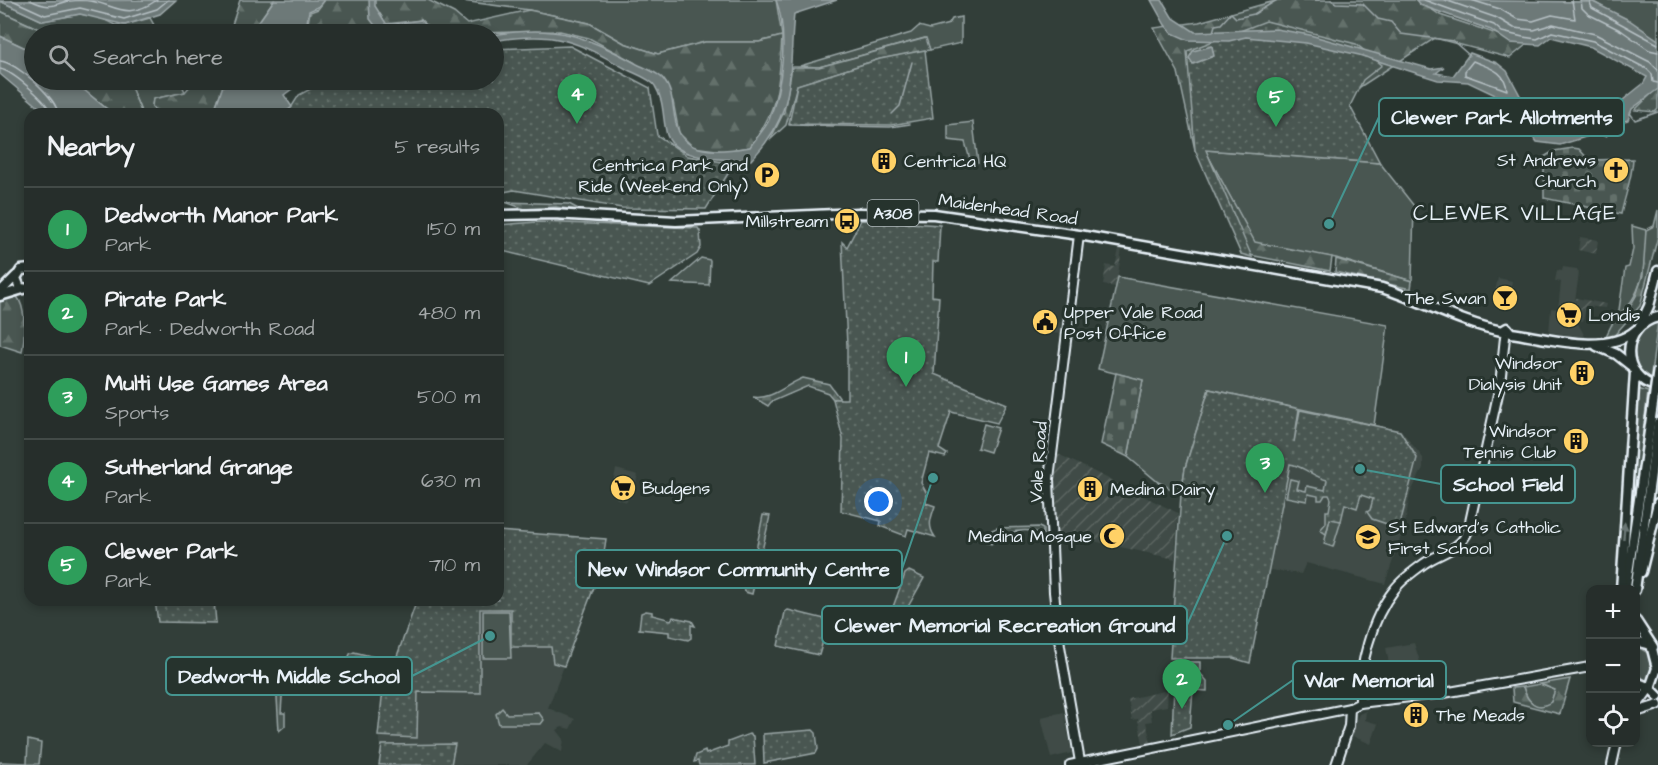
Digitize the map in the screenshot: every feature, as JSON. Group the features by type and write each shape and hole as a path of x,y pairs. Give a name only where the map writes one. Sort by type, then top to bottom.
{"main road":[{"name":"Maidenhead Road","path":"504,216 553,214 676,221 891,213 957,217 1079,235 1382,288 1410,297 1467,322 1506,334 1588,343 1618,342 1637,329"},
{"name":"Vale Road","path":"1079,235 1049,479 1054,592 1061,654 1080,762"},
{"path":"0,294 21,270 24,270"},
{"path":"1623,585 1633,370 1629,348 1649,306 1658,271"},
{"path":"16,276 16,284 24,288"},
{"path":"0,294 24,289"},
{"name":"A308","path":"1637,329 1658,317"},
{"path":"1360,703 1360,685 1367,653 1392,592 1428,561 1464,542 1500,385 1506,334"},
{"name":"Maidenhead Road","path":"1588,343 1616,354 1633,370"},
{"path":"1636,585 1658,369"},
{"name":"A308","path":"1633,370 1643,381 1658,387"},
{"path":"1624,585 1654,421"},
{"path":"1637,585 1658,502"},
{"path":"1640,627 1656,648 1657,668 1652,689 1640,704"},
{"path":"1640,643 1656,648"},
{"path":"1070,765 1350,708 1360,703 1558,675 1586,668"},
{"path":"1558,675 1586,675"},
{"path":"1652,689 1658,697"},
{"path":"1640,709 1658,705"},
{"path":"1336,765 1349,726 1350,708"},
{"path":"1612,765 1616,747"}],"shaded area":[{"path":"1580,237 1598,240 1596,254 1578,250"},
{"path":"1119,249 1122,249 1116,287 1103,285 1106,265 1115,267"},
{"path":"1563,267 1577,269 1579,273 1573,315 1586,338 1549,332 1551,308 1558,309 1561,282 1555,281 1557,270 1562,271"},
{"path":"1498,278 1512,281 1508,304 1493,300"},
{"path":"1576,298 1606,304 1605,308 1586,306 1583,321 1576,320 1573,315"},
{"path":"1033,319 1061,322 1060,334 1032,330"},
{"path":"1299,409 1401,430 1423,458 1423,468 1410,494 1405,524 1385,584 1306,563 1301,574 1270,570"},
{"path":"1056,453 1178,513 1175,559 1066,535 1055,535"},
{"path":"616,469 638,475 635,487 630,486 627,502 617,499 611,492"},
{"path":"504,531 606,539 602,566 548,708 575,719 570,729 562,727 557,730 564,739 562,752 545,743 527,765 379,765 383,751 378,736 382,698 415,606 504,606"},
{"path":"1414,643 1429,690 1368,696 1364,679 1391,675 1386,648"},
{"path":"1168,690 1167,706 1150,709 1152,721 1146,722 1151,742 1143,744 1138,719 1132,720 1128,699"},
{"path":"1366,711 1365,720 1378,724 1371,744 1350,735 1359,714"},
{"path":"1064,712 1072,753 1051,758 1041,717"}],"green space":[{"path":"240,0 274,0 257,24 232,24"},
{"path":"325,0 428,0 454,13 467,24 425,24 421,20 386,24 308,24 310,12 318,9"},
{"path":"455,0 776,0 782,36 759,42 705,42 658,54 624,43 589,23 529,10"},
{"path":"1278,0 1418,0 1440,15 1527,44 1510,58 1435,38 1343,98 1205,150 1255,242 1332,257 1330,271 1250,255 1195,150 1178,72 1154,28 1199,22"},
{"path":"1579,0 1658,0 1658,40 1594,2"},
{"path":"0,1 43,21 80,14 101,18 113,24 28,24 0,11"},
{"path":"529,10 589,23 624,43 658,54 705,42 759,42 782,36 780,68 773,107 750,147 724,151 693,147 679,133 673,101 634,62 589,38 560,31 504,32 504,24 467,24"},
{"path":"0,11 28,24 24,24 24,47 0,36"},
{"path":"961,17 961,43 930,50 925,38 819,67 800,66 911,33 919,26 930,29 949,24 952,19"},
{"path":"150,18 153,24 129,24"},
{"path":"1266,21 1356,44 1382,65 1363,80 1350,106 1380,163 1206,150 1252,257 1241,254 1195,150 1187,51"},
{"path":"926,38 930,50 880,59 797,85 786,125 770,140 784,112 792,67 819,67"},
{"path":"570,46 650,88 657,135 688,156 734,164 706,209 622,208 514,190 504,192 504,108 291,108 299,95 308,90 504,90 504,49"},
{"path":"925,50 933,118 891,125 789,124 797,85 880,59"},
{"path":"1658,87 1658,109 1655,112 1635,110"},
{"path":"84,90 132,90 140,108 106,108"},
{"path":"132,90 184,90 185,92 153,99 153,108 140,108"},
{"path":"187,90 221,90 215,108 153,108 152,106 153,99"},
{"path":"973,122 978,163 971,163 965,142 948,140 948,125"},
{"path":"1579,149 1589,160 1633,159 1621,214 1544,198 1544,157 1554,151"},
{"path":"1205,150 1380,163 1414,206 1412,281 1336,258 1255,243"},
{"path":"505,202 569,204 582,211 556,207 525,209"},
{"path":"1658,210 1658,236 1640,306 1612,338 1606,336 1616,316 1629,308 1636,296 1643,275 1646,230 1654,226"},
{"path":"861,220 940,225 938,262 933,262 932,296 939,297 934,374 1007,404 997,423 951,412 939,449 947,454 945,457 929,453 921,483 927,494 926,503 935,506 930,526 935,537 908,529 906,536 880,526 881,521 841,511 843,439 833,399 847,399 842,242 847,247"},
{"path":"537,222 698,228 701,247 697,254 649,286 504,251 504,225"},
{"path":"1632,226 1646,230 1642,278 1632,299 1616,316 1619,310 1625,268 1629,267 1633,249"},
{"path":"701,258 710,260 709,285 672,283"},
{"path":"1336,259 1412,281 1411,289 1335,272"},
{"path":"1118,277 1388,325 1374,425 1209,389 1185,468 1181,494 1158,482 1128,457 1143,380 1098,369"},
{"path":"16,295 24,315 22,352 0,345 0,300"},
{"path":"1658,321 1650,381 1637,365 1633,347 1640,332 1647,325"},
{"path":"1116,373 1143,380 1128,457 1101,444"},
{"path":"803,378 829,384 840,399 833,399 828,393 808,386 771,402 768,406 753,397 772,394"},
{"path":"1209,389 1299,409 1294,442 1300,410 1400,431 1417,458 1399,528 1372,519 1367,512 1370,510 1373,499 1361,495 1357,508 1345,504 1341,521 1330,519 1326,534 1320,530 1326,523 1326,511 1329,511 1331,499 1329,495 1318,500 1318,496 1308,494 1307,501 1286,497 1290,479 1299,481 1297,489 1306,491 1307,486 1325,490 1327,480 1290,464 1250,663 1233,658 1170,658 1181,494 1185,468"},
{"path":"1638,389 1648,392 1627,561"},
{"path":"984,424 998,428 990,452 977,448"},
{"path":"763,515 770,516 752,594 745,592 740,583 754,560"},
{"path":"1330,518 1341,521 1333,547 1324,544"},
{"path":"1039,527 1043,529 1043,535 1037,532 1016,531 991,544 973,537 997,528"},
{"path":"504,531 606,539 602,566 564,666 553,663 551,647 511,647 511,609 480,609 480,693 418,692 417,738 378,736 382,698 415,606 504,606"},
{"path":"909,571 924,578 900,621 895,620 890,634 885,629 905,574"},
{"path":"156,606 215,606 216,623 158,622"},
{"path":"788,610 829,620 819,655 778,646 785,612"},
{"path":"483,611 509,611 511,658 483,658"},
{"path":"646,611 671,620 673,617 692,621 695,626 691,625 691,638 688,640 669,636 669,632 639,629 641,613"},
{"path":"1640,648 1650,654 1653,673 1647,681 1640,676"},
{"path":"354,652 387,660 376,696 337,687 350,654"},
{"path":"1175,662 1200,662 1200,673 1207,681 1207,691 1193,690 1190,727 1172,734"},
{"path":"1570,679 1560,714 1513,702 1512,688 1523,687 1533,704 1546,705 1551,702 1555,690 1540,684"},
{"path":"276,681 283,682 281,713 285,713 285,726 279,731"},
{"path":"1540,684 1555,690 1551,702 1541,706 1530,701 1523,687"},
{"path":"502,708 507,714 539,713 544,720 541,724 499,724 496,714"},
{"path":"813,730 816,733 818,749 816,753 764,763 763,734"},
{"path":"749,734 753,736 755,765 699,765 698,761 694,762 696,755 728,746 728,742"},
{"path":"28,740 41,743 39,764 0,765 0,762 27,763"},
{"path":"455,744 451,765 379,765 382,745"}],"water":[{"path":"176,0 160,14 128,24 80,14 43,21 0,1"},
{"path":"274,0 324,0 318,7 309,11 307,24 257,24"},
{"path":"369,0 375,0 375,6 386,24 374,24 370,19"},
{"path":"776,0 837,0 794,14 790,75 784,109 766,142 751,160 704,157 681,150 672,144 667,135 660,98 653,83 594,52 564,40 533,37 504,40 504,34 552,32 568,34 601,46 662,77 668,86 677,126 684,140 701,149 732,149 750,147 765,127 774,107 782,60 780,14"},
{"path":"1151,0 1162,0 1172,17 1195,32 1276,29 1310,35 1431,69 1444,67 1436,73 1453,76 1470,53 1497,63 1507,71 1537,127 1550,135 1577,130 1589,124 1611,110 1643,84 1647,77 1591,47 1551,37 1540,45 1510,43 1491,30 1420,5 1416,0 1593,2 1629,20 1658,40 1658,89 1632,109 1628,120 1612,125 1606,137 1598,133 1560,145 1537,142 1508,101 1468,82 1438,80 1359,55 1306,43 1246,37 1229,41 1188,40 1172,33"},
{"path":"421,20 425,24 394,24"},
{"path":"0,36 24,47 24,90 84,90 106,108 40,108 0,74"},
{"path":"1212,46 1214,56 1193,64 1189,58 1193,51"},
{"path":"221,90 291,90 284,95 291,108 215,108"}],"waterway":[{"path":"1213,32 1215,25 1221,24 1231,13 1236,18 1254,14 1277,0"},
{"path":"1311,0 1319,0"},
{"path":"1331,0 1336,3 1363,4 1378,19 1391,22 1401,34 1453,41 1469,55"},
{"path":"892,114 900,106 912,62"},
{"path":"1630,113 1635,120 1658,112"},
{"path":"789,125 890,127 910,124"}],"place":[{"name":"Sutherland Grange","path":"577,124"},
{"name":"Clewer Park","path":"1276,127"},
{"name":"Centrica HQ","path":"884,161"},
{"name":"St Andrews Church","path":"1616,170"},
{"name":"Centrica Park and Ride (Weekend Only)","path":"767,175"},
{"name":"Millstream","path":"847,221"},
{"name":"Clewer Park Allotments","path":"1329,224"},
{"name":"The Swan","path":"1505,298"},
{"name":"Londis","path":"1569,315"},
{"name":"Upper Vale Road Post Office","path":"1045,322"},
{"name":"Windsor Dialysis Unit","path":"1582,373"},
{"name":"Dedworth Manor Park","path":"906,387"},
{"name":"Windsor Tennis Club","path":"1576,441"},
{"name":"School Field","path":"1360,469"},
{"name":"New Windsor Community Centre","path":"933,478"},
{"name":"Budgens","path":"623,488"},
{"name":"Medina Dairy","path":"1090,489"},
{"name":"Multi Use Games Area","path":"1265,493"},
{"name":"Medina Mosque","path":"1112,536"},
{"name":"Clewer Memorial Recreation Ground","path":"1227,536"},
{"name":"St Edward's Catholic First School","path":"1368,537"},
{"name":"Dedworth Middle School","path":"490,636"},
{"name":"Pirate Park","path":"1182,709"},
{"name":"The Meads","path":"1416,715"},
{"name":"War Memorial","path":"1228,725"}],"district":[{"name":"CLEWER VILLAGE","path":"1515,213"}]}
